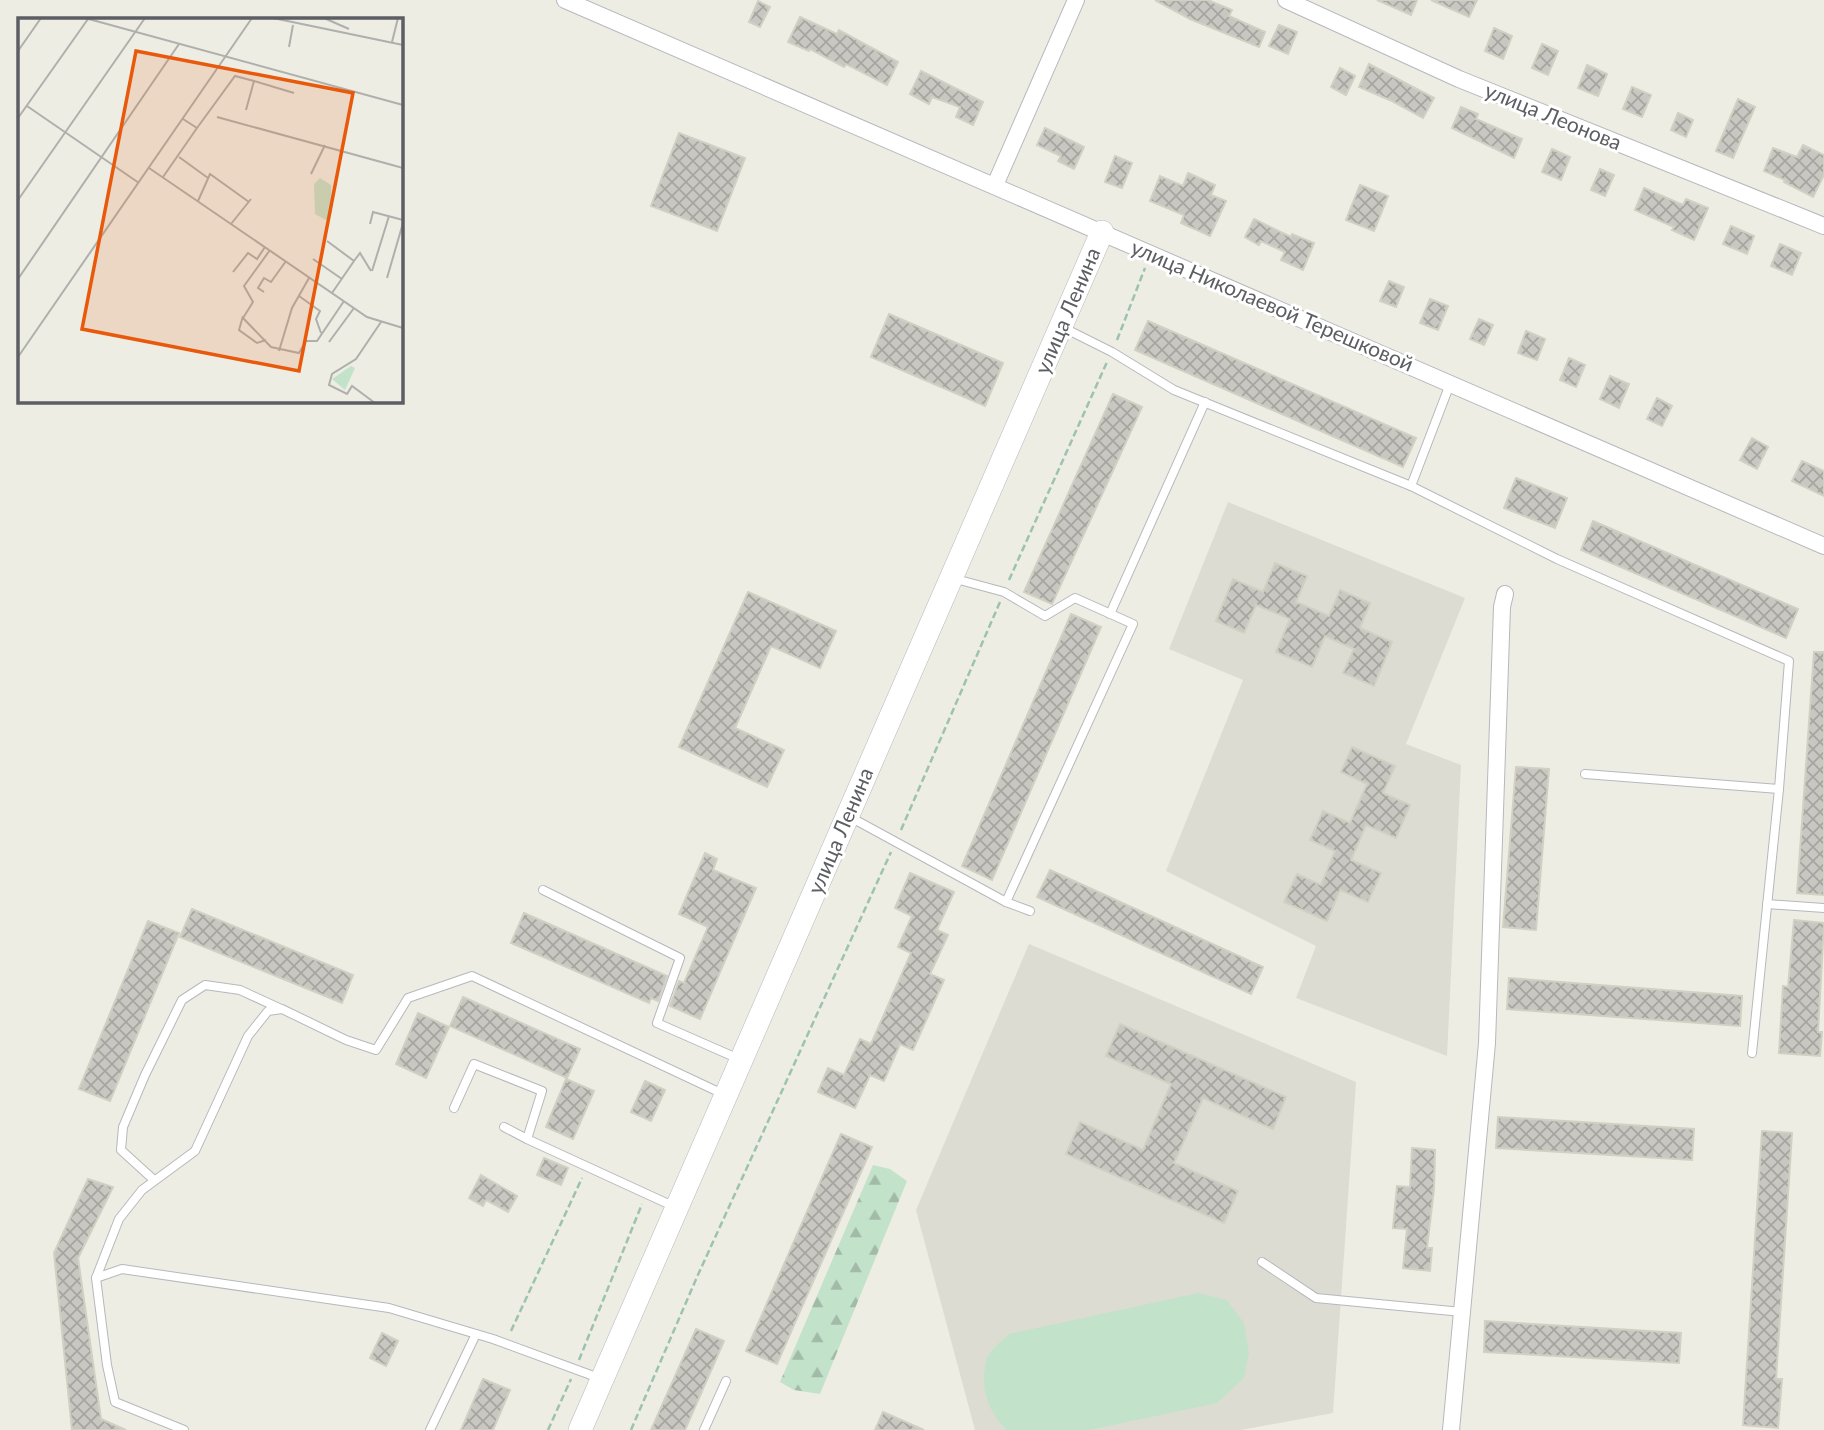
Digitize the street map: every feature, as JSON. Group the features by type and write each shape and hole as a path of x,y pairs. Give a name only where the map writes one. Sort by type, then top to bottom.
{"street":[{"name":"улица Николаевой Терешковой","path":"565,0 1824,546"},
{"path":"995,185 1076,0"},
{"name":"улица Леонова","path":"1286,0 1459,79 1824,226"},
{"name":"улица Ленина","path":"580,1430 1102,232"},
{"path":"1451,1430 1487,1043 1502,607 1505,594"}],"lane":[{"path":"1061,327 1112,352 1174,390 1411,485 1557,559 1789,661 1752,1054"},
{"path":"1411,485 1450,384"},
{"path":"1110,614 1205,402"},
{"path":"951,578 1004,592 1045,616 1075,598 1133,624 1006,902"},
{"path":"1585,774 1779,789"},
{"path":"847,816 1006,902 1030,911"},
{"path":"543,890 681,958 657,1023 741,1060"},
{"path":"1767,904 1824,908"},
{"path":"154,1180 121,1150 122,1127 182,1000 205,985 240,990 346,1041 376,1050 408,998 472,976 726,1095"},
{"path":"184,1430 115,1402 107,1365 96,1278 119,1219 142,1190 195,1151 248,1036 268,1011 282,1009"},
{"path":"454,1108 474,1065 542,1091 527,1139"},
{"path":"504,1127 677,1208"},
{"path":"1262,1262 1316,1298 1462,1312"},
{"path":"96,1278 122,1269 390,1308 476,1334 602,1379"},
{"path":"430,1430 476,1334"},
{"path":"704,1430 726,1381"}],"path":[{"path":"505,1344 587,1167"},
{"path":"548,1430 646,1194"}],"shaded area":[{"path":"1228,502 1465,598 1406,744 1461,765 1447,1056 1296,998 1316,946 1166,871 1243,680 1169,649"},
{"path":"1029,944 1356,1082 1333,1413 1241,1430 975,1430 916,1210"}],"green space":[{"path":"873,1165 890,1169 907,1181 820,1394 794,1390 780,1382"},
{"path":"1198,1293 1227,1300 1244,1323 1249,1353 1244,1378 1217,1403 1089,1430 1007,1430 994,1415 985,1388 985,1368 989,1355 1009,1334"}],"building":[{"path":"1155,0 1208,0 1232,10 1229,16 1265,32 1259,47 1190,19"},
{"path":"1377,0 1417,0 1411,15"},
{"path":"1431,0 1477,0 1469,17"},
{"path":"758,1 770,7 760,27 749,22"},
{"path":"800,17 837,34 839,30 898,62 887,85 846,64 844,67 810,49 809,51 788,42"},
{"path":"1279,25 1297,32 1288,54 1269,46"},
{"path":"1494,28 1512,36 1503,59 1485,51"},
{"path":"1542,44 1558,51 1548,75 1532,68"},
{"path":"1369,64 1434,98 1423,118 1359,87"},
{"path":"1587,65 1607,74 1598,96 1578,88"},
{"path":"1340,68 1355,76 1346,95 1331,87"},
{"path":"921,71 983,102 973,125 956,117 960,107 932,97 929,104 910,94"},
{"path":"1632,87 1651,95 1642,117 1623,109"},
{"path":"1738,99 1755,107 1733,158 1716,151"},
{"path":"1461,107 1478,114 1476,119 1522,139 1514,158 1452,128"},
{"path":"1678,113 1693,120 1686,137 1671,130"},
{"path":"1045,128 1084,147 1074,169 1058,161 1061,156 1037,145"},
{"path":"679,133 745,158 717,231 651,206"},
{"path":"1803,145 1824,155 1824,175 1813,197 1764,171 1773,148 1797,157"},
{"path":"1552,149 1570,157 1561,180 1542,172"},
{"path":"1115,156 1132,163 1122,188 1105,182"},
{"path":"1600,169 1614,175 1605,196 1591,190"},
{"path":"1188,173 1215,185 1211,195 1226,201 1210,236 1181,223 1184,215 1150,201 1160,176 1183,186"},
{"path":"1360,185 1388,196 1374,231 1346,220"},
{"path":"1644,188 1683,205 1686,199 1708,208 1694,240 1672,230 1674,227 1635,210"},
{"path":"1254,219 1291,237 1292,234 1314,243 1303,270 1281,260 1285,252 1261,241 1259,245 1245,237"},
{"path":"1731,226 1754,236 1747,254 1723,244"},
{"path":"1780,244 1801,253 1792,275 1771,266"},
{"path":"1389,281 1404,287 1396,307 1380,301"},
{"path":"1430,299 1448,306 1438,330 1420,323"},
{"path":"889,314 1003,363 985,406 871,357"},
{"path":"1479,319 1493,325 1484,345 1470,339"},
{"path":"1148,321 1416,438 1403,467 1135,350"},
{"path":"1526,331 1545,339 1537,360 1518,353"},
{"path":"1569,358 1585,365 1576,387 1560,380"},
{"path":"1610,376 1629,384 1619,408 1600,399"},
{"path":"1113,394 1142,407 1052,604 1024,592"},
{"path":"1657,398 1672,406 1662,426 1647,419"},
{"path":"1752,438 1768,447 1757,469 1740,460"},
{"path":"1802,461 1824,471 1824,496 1792,481"},
{"path":"1516,478 1567,498 1555,528 1504,508"},
{"path":"1593,521 1798,609 1786,638 1581,550"},
{"path":"1275,563 1307,576 1296,602 1329,616 1340,590 1370,603 1360,628 1392,642 1374,686 1343,673 1354,649 1325,636 1312,667 1276,652 1290,619 1256,605 1244,633 1216,621 1233,579 1263,592"},
{"path":"748,592 836,631 820,668 771,646 735,728 784,750 767,787 679,747"},
{"path":"1071,614 1101,627 992,880 962,866"},
{"path":"1814,652 1824,652 1824,895 1797,893"},
{"path":"1352,747 1395,766 1383,793 1410,805 1396,838 1366,825 1351,860 1381,873 1368,902 1340,890 1327,921 1284,902 1297,874 1321,885 1335,851 1310,840 1323,811 1350,823 1367,784 1341,772"},
{"path":"1516,767 1549,769 1536,930 1503,927"},
{"path":"705,853 717,859 713,870 756,888 700,1019 670,1006 679,981 684,983 708,927 679,914"},
{"path":"1050,870 1263,967 1251,994 1037,897"},
{"path":"910,873 954,892 937,930 948,935 930,974 944,980 913,1050 900,1044 884,1081 870,1075 855,1108 818,1092 828,1068 844,1075 860,1039 871,1044 911,953 898,947 912,916 895,908"},
{"path":"192,909 353,975 342,1003 180,937"},
{"path":"524,913 667,976 658,1001 651,998 649,1003 511,943"},
{"path":"1794,920 1824,923 1818,1032 1822,1032 1820,1056 1779,1053 1783,986 1788,987"},
{"path":"148,921 179,933 110,1101 79,1089"},
{"path":"1509,978 1742,996 1740,1026 1507,1009"},
{"path":"463,997 580,1049 567,1078 450,1026"},
{"path":"418,1013 449,1027 426,1078 396,1064"},
{"path":"1120,1024 1286,1097 1273,1129 1203,1098 1174,1163 1238,1191 1224,1223 1066,1154 1080,1122 1143,1150 1171,1084 1106,1056"},
{"path":"566,1079 594,1091 573,1139 546,1127"},
{"path":"645,1081 665,1090 651,1121 631,1112"},
{"path":"1498,1117 1694,1129 1692,1160 1496,1148"},
{"path":"1762,1131 1792,1133 1776,1379 1782,1379 1778,1428 1743,1425"},
{"path":"841,1134 872,1147 777,1364 746,1351"},
{"path":"1412,1148 1435,1150 1434,1189 1427,1248 1432,1248 1430,1271 1403,1268 1407,1229 1393,1228 1397,1186 1410,1187"},
{"path":"544,1158 568,1168 561,1185 537,1175"},
{"path":"481,1175 517,1196 508,1212 486,1200 483,1206 469,1198"},
{"path":"88,1179 113,1187 78,1258 101,1419 126,1430 72,1430 54,1253"},
{"path":"1485,1321 1681,1333 1679,1363 1484,1352"},
{"path":"696,1329 724,1341 685,1430 651,1430"},
{"path":"382,1333 398,1341 386,1366 370,1358"},
{"path":"483,1379 510,1390 493,1430 461,1430"},
{"path":"883,1412 924,1430 875,1430"}]}
